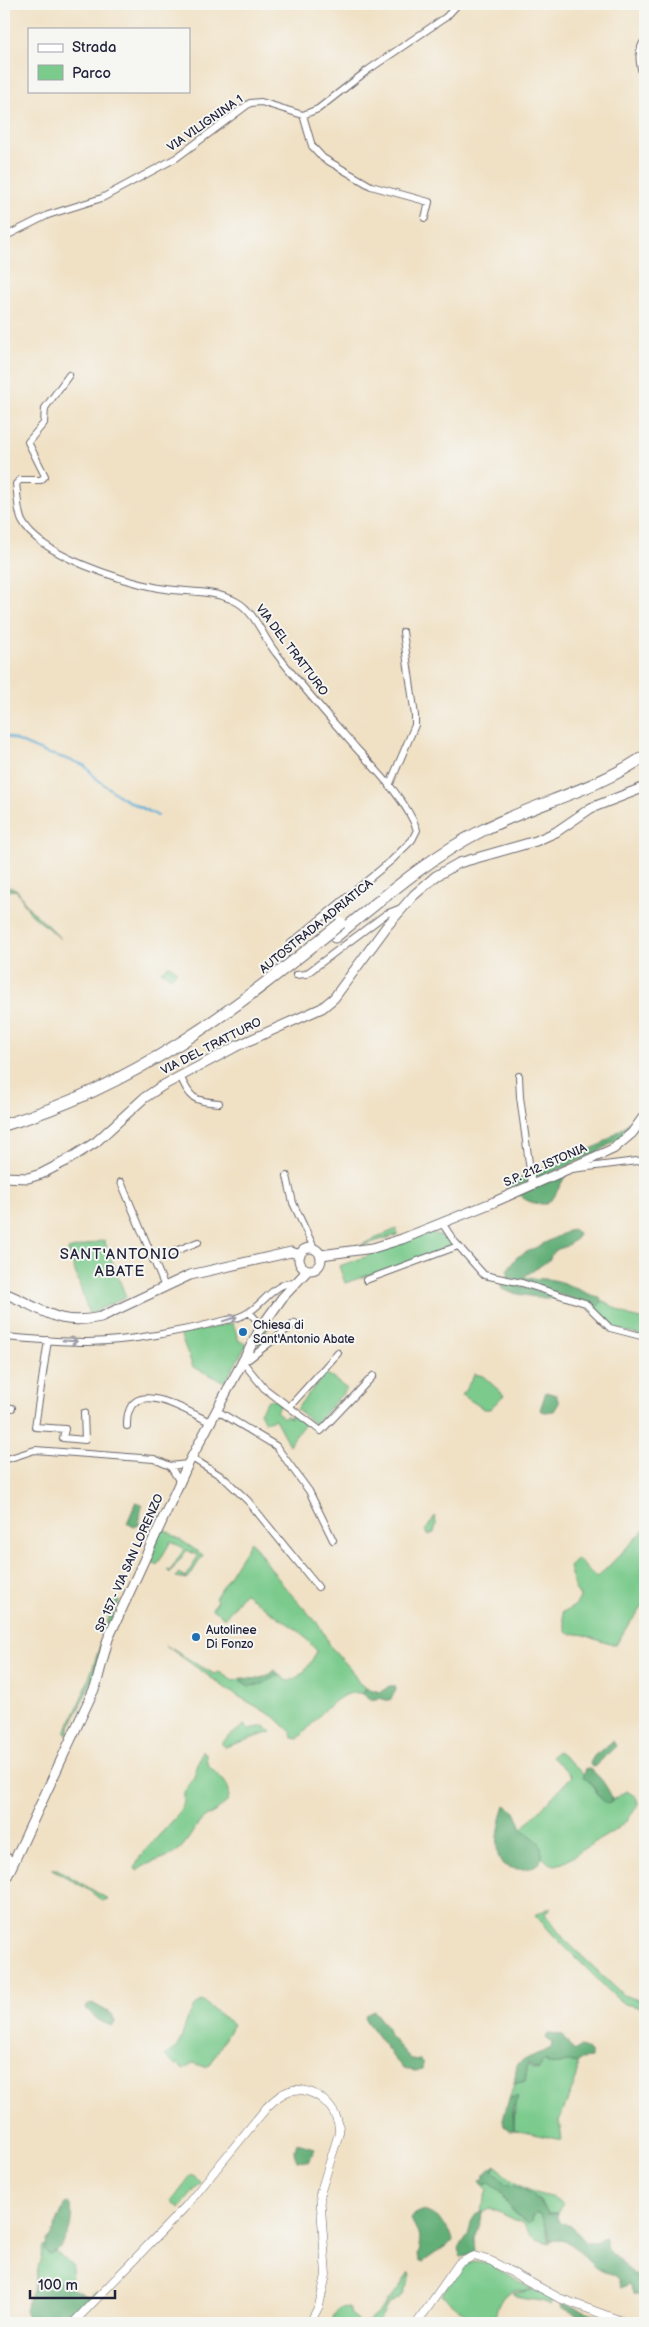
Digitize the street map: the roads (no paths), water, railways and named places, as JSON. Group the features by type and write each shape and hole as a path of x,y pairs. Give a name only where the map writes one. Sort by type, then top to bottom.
{"highway":[{"name":"AUTOSTRADA ADRIATICA","path":"4,1124 40,1113 92,1092 161,1056 225,1014 412,866 463,832 515,807 608,769 645,747"},
{"name":"AUTOSTRADA ADRIATICA","path":"4,1132 87,1102 121,1087 170,1059 237,1014 416,873 467,839 517,814 608,777 645,756"}],"main road":[{"name":"VIA DEL TRATTURO","path":"4,1177 28,1178 41,1174 66,1161 96,1142 144,1098 180,1076 246,1042 322,1008 334,998 387,926 436,876 459,863 536,841 556,832 591,808 645,787"},
{"name":"S.P. 212 ISTONIA","path":"318,1252 374,1248 442,1223 613,1149 632,1133 645,1114"},
{"path":"304,1250 318,1252 321,1262 318,1267 308,1270 302,1266 300,1255 304,1250"},
{"path":"4,1293 41,1312 74,1321 101,1316 190,1274 291,1252 300,1255"},
{"name":"SP 157 - VIA SAN LORENZO","path":"4,1883 96,1685 108,1639 190,1461 262,1326 282,1298 308,1270"}],"street":[{"path":"425,218 429,202 371,186 316,152 309,140 303,115 318,109 368,70 446,17 458,4"},
{"path":"645,40 641,45 640,57 645,84"},
{"name":"VIA VILIGNINA 1","path":"4,236 48,215 102,198 176,158 250,103 261,102 303,115"},
{"name":"VIA DEL TRATTURO","path":"69,375 45,408 44,423 28,442 45,476 41,480 20,480 16,484 19,513 23,523 55,551 87,566 160,588 220,595 238,603 248,611 274,650 312,699 389,786 414,821 417,830 412,840 392,860 290,944 283,960"},
{"path":"389,786 415,725 416,716 403,632"},
{"path":"296,975 306,974 386,914 405,906"},
{"path":"180,1076 192,1096 199,1102 219,1104"},
{"path":"519,1076 532,1185"},
{"path":"569,1168 575,1170 645,1160"},
{"path":"287,1176 293,1203 318,1252"},
{"path":"121,1182 165,1287"},
{"path":"442,1223 458,1246 484,1275 522,1283 584,1303 610,1328 645,1337"},
{"path":"153,1260 198,1242"},
{"path":"366,1280 458,1246"},
{"path":"4,1337 88,1342 162,1333 229,1320 249,1312 266,1296 284,1285 296,1284"},
{"path":"249,1312 262,1326"},
{"path":"295,1323 249,1359 243,1361 264,1388 321,1431 373,1376"},
{"path":"48,1340 35,1427 65,1429 63,1438 85,1440 84,1413"},
{"path":"290,1406 338,1353"},
{"path":"127,1426 129,1410 134,1402 143,1398 154,1397 210,1422"},
{"path":"4,1407 12,1408"},
{"path":"216,1410 276,1446 309,1492 333,1540"},
{"path":"4,1460 34,1450 154,1459 170,1466 180,1482"},
{"path":"170,1466 190,1461 224,1478 248,1501 318,1587"},
{"path":"4,1855 14,1861"},
{"path":"73,2323 173,2221 267,2107 277,2097 288,2091 299,2090 323,2100 334,2111 340,2123 339,2133 320,2194 326,2275 319,2306 310,2323"},
{"path":"417,2323 459,2263 474,2256 491,2261 559,2298 627,2323"}],"waterway":[{"path":"4,735 46,753 84,765 97,779 122,798 158,816"}],"place":[{"name":"Chiesa di Sant'Antonio Abate","path":"243,1332"},
{"name":"Autolinee Di Fonzo","path":"196,1637"}],"district":[{"name":"SANT'ANTONIO ABATE","path":"120,1262"}]}
